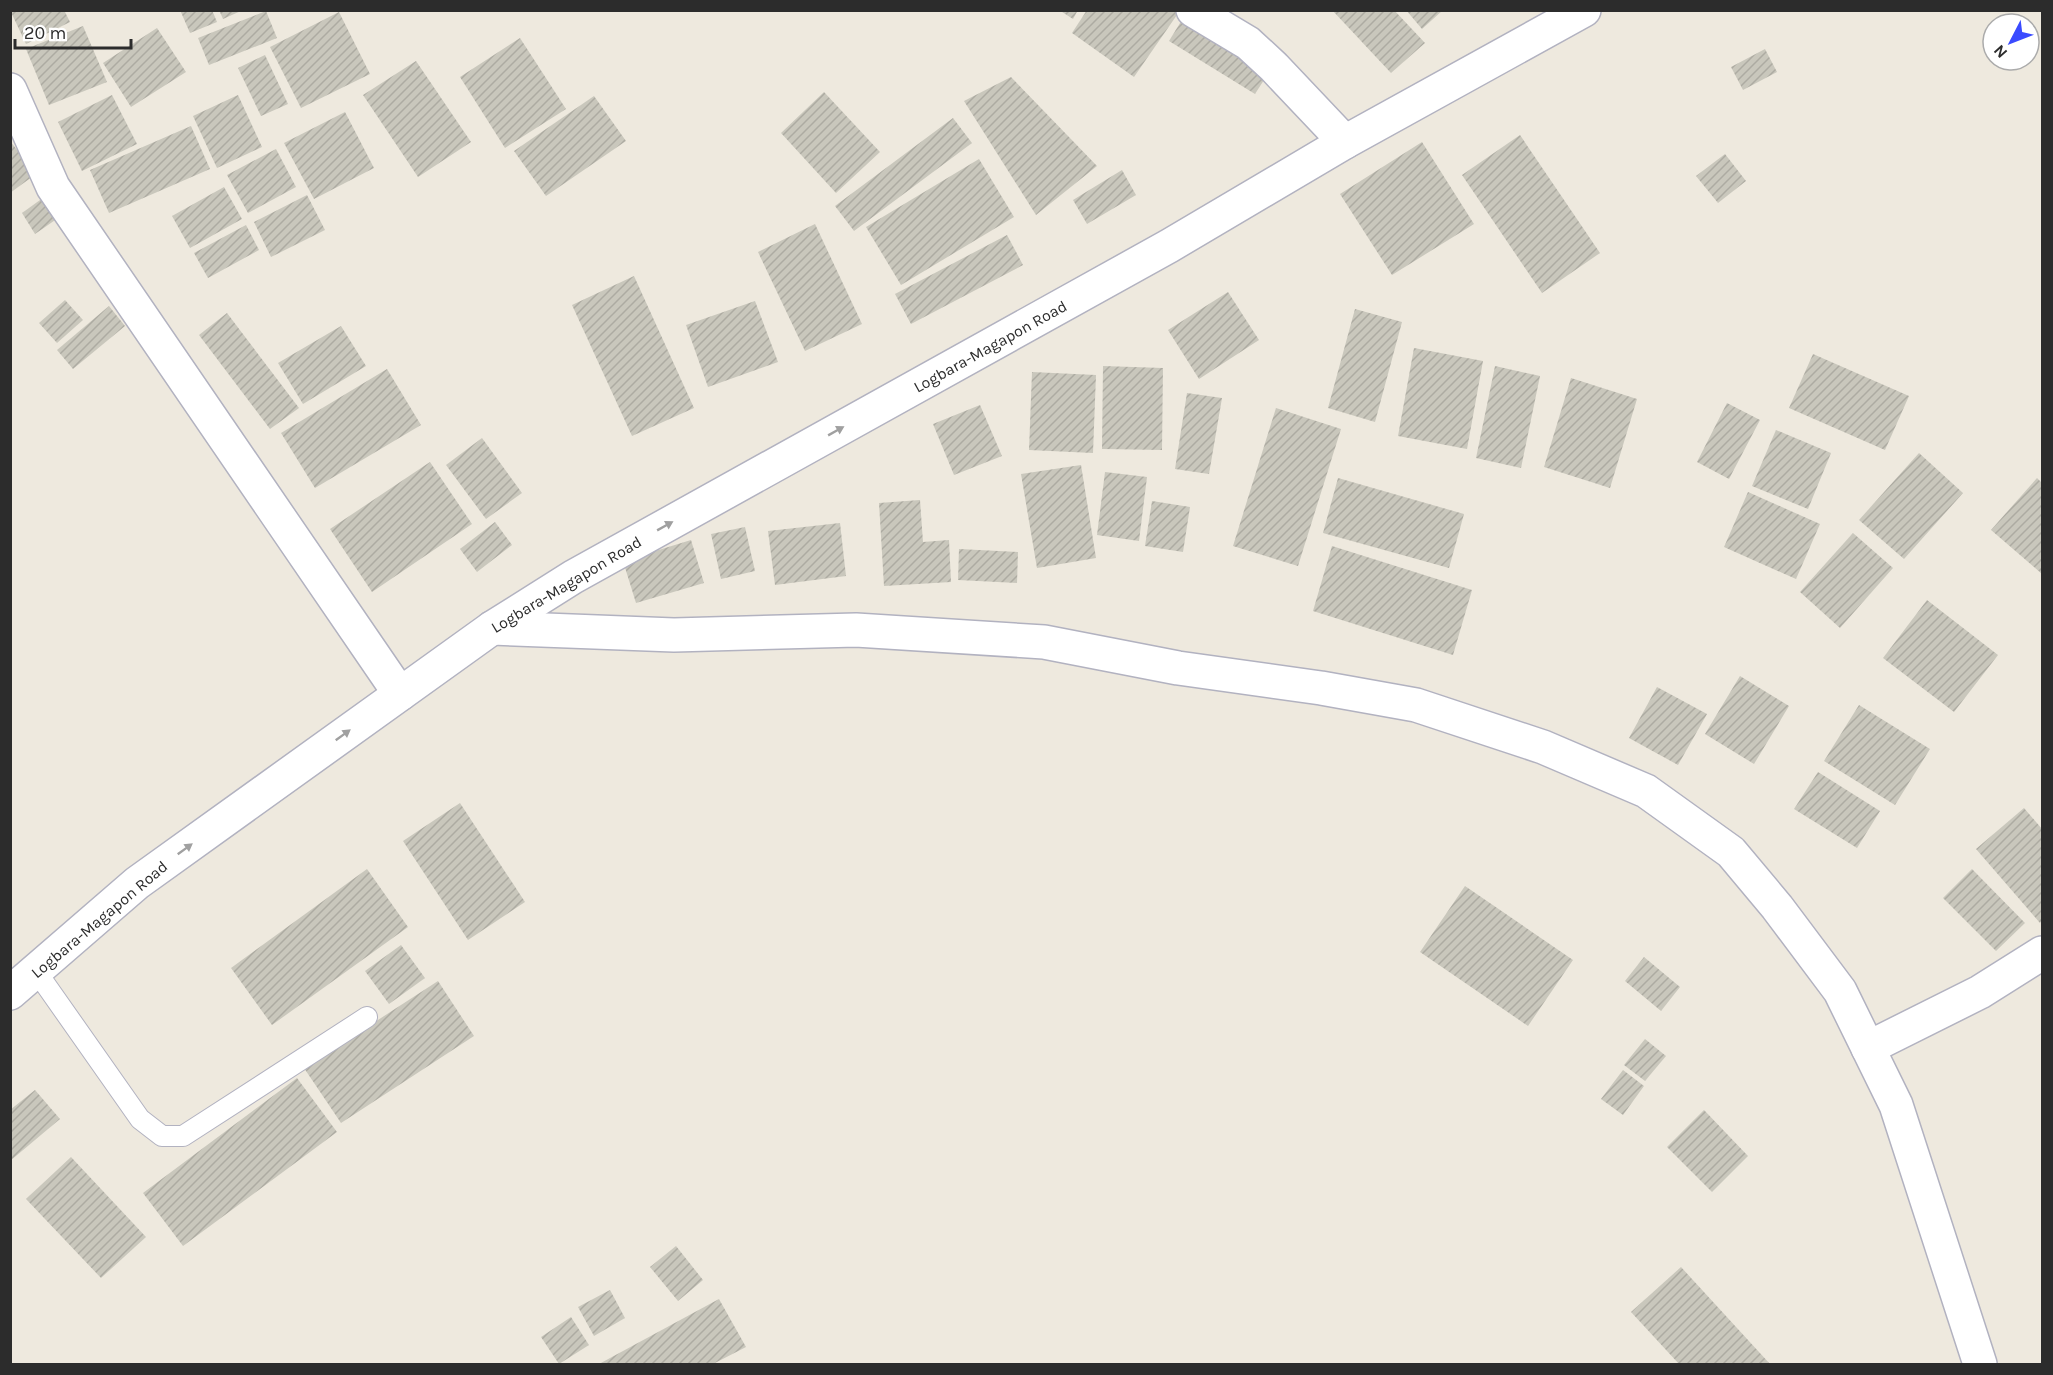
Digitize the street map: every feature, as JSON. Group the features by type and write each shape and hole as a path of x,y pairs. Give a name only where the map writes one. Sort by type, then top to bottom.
{"street":[{"path":"1193,10 1248,43 1345,142"},
{"name":"Logbara-Magapon Road","path":"10,993 137,883 492,628 583,571 1169,246 1345,142 1584,10"},
{"path":"10,90 53,187 169,353 400,694"},
{"path":"492,628 674,635 856,630 1044,642 1179,668 1321,688 1416,705 1543,747 1646,791 1731,852 1777,907 1840,992 1896,1105 1980,1365"},
{"path":"1868,1048 1980,992 2043,952"}],"lane":[{"path":"36,971 140,1119 162,1136 183,1136 367,1017"}],"building":[{"path":"10,10 64,10 70,22 26,44"},
{"path":"180,10 212,10 217,22 190,33"},
{"path":"219,10 243,10 223,19"},
{"path":"1059,10 1078,10 1073,19"},
{"path":"1087,10 1177,10 1179,12 1134,77 1072,33"},
{"path":"1332,10 1394,10 1425,43 1391,73"},
{"path":"1406,10 1443,10 1422,29"},
{"path":"266,11 277,38 209,65 198,38"},
{"path":"339,12 370,74 301,108 270,47"},
{"path":"1185,15 1271,69 1255,94 1169,41"},
{"path":"83,26 107,82 49,105 26,49"},
{"path":"157,28 186,72 131,107 103,63"},
{"path":"520,38 566,109 505,148 460,77"},
{"path":"1765,49 1777,72 1743,90 1731,67"},
{"path":"265,55 288,104 261,116 238,68"},
{"path":"416,61 471,142 418,177 363,95"},
{"path":"1011,77 1097,166 1036,215 964,101"},
{"path":"824,92 880,152 836,193 781,133"},
{"path":"112,95 137,144 82,171 58,122"},
{"path":"238,95 262,147 217,168 193,116"},
{"path":"594,96 626,141 546,196 514,151"},
{"path":"345,112 374,168 314,199 284,143"},
{"path":"953,118 972,143 854,231 835,206"},
{"path":"191,126 210,169 109,213 90,170"},
{"path":"1520,135 1600,253 1542,293 1462,175"},
{"path":"10,141 36,174 10,193"},
{"path":"1422,142 1474,224 1392,275 1340,194"},
{"path":"276,149 296,187 248,213 227,175"},
{"path":"1725,154 1746,181 1718,203 1696,176"},
{"path":"979,159 1014,217 901,285 866,227"},
{"path":"1122,170 1136,195 1087,224 1073,200"},
{"path":"224,187 242,219 190,248 172,216"},
{"path":"47,195 61,216 35,234 22,213"},
{"path":"307,195 325,230 271,257 254,222"},
{"path":"815,224 862,324 805,351 758,252"},
{"path":"246,225 259,250 208,278 194,253"},
{"path":"1007,235 1023,265 911,324 895,294"},
{"path":"634,276 694,408 632,436 572,305"},
{"path":"1228,292 1259,340 1199,379 1168,330"},
{"path":"65,300 83,320 57,343 39,323"},
{"path":"755,301 778,362 708,387 686,325"},
{"path":"109,306 125,326 73,369 57,350"},
{"path":"1355,309 1402,322 1375,422 1328,408"},
{"path":"227,313 299,408 270,429 199,335"},
{"path":"341,326 366,366 303,404 278,363"},
{"path":"1414,348 1483,361 1467,449 1398,436"},
{"path":"1813,354 1909,396 1885,450 1789,408"},
{"path":"1103,366 1163,368 1162,450 1102,449"},
{"path":"1495,366 1540,376 1521,468 1476,458"},
{"path":"387,369 421,425 315,488 281,433"},
{"path":"1032,372 1096,375 1093,453 1029,450"},
{"path":"1571,378 1637,399 1610,488 1544,467"},
{"path":"1187,393 1222,398 1209,474 1175,469"},
{"path":"1727,403 1760,420 1729,479 1697,462"},
{"path":"980,405 1002,456 954,475 933,424"},
{"path":"1276,408 1341,429 1298,566 1233,546"},
{"path":"1776,430 1831,453 1808,509 1752,486"},
{"path":"482,438 522,493 486,519 446,465"},
{"path":"1919,453 1963,493 1904,559 1859,520"},
{"path":"430,462 472,524 372,592 330,529"},
{"path":"1081,465 1096,558 1037,568 1021,474"},
{"path":"1105,472 1147,477 1139,541 1097,535"},
{"path":"1338,478 1464,514 1449,568 1323,533"},
{"path":"2037,478 2042,483 2042,574 1991,530"},
{"path":"1748,492 1820,524 1796,579 1724,547"},
{"path":"920,500 923,542 949,540 951,582 884,586 879,503"},
{"path":"1152,501 1190,507 1183,552 1145,546"},
{"path":"495,522 512,545 477,572 460,549"},
{"path":"840,523 846,576 775,585 768,531"},
{"path":"745,527 755,571 721,579 711,534"},
{"path":"1853,533 1893,568 1840,628 1800,592"},
{"path":"691,540 704,583 636,603 623,561"},
{"path":"1332,546 1472,590 1453,655 1313,611"},
{"path":"959,549 1018,552 1017,583 958,580"},
{"path":"1927,600 1998,655 1954,712 1883,658"},
{"path":"1740,676 1789,706 1754,764 1705,734"},
{"path":"1657,687 1707,714 1678,765 1629,738"},
{"path":"1859,705 1930,749 1895,805 1824,761"},
{"path":"1818,772 1880,811 1857,848 1794,809"},
{"path":"460,803 525,902 468,940 403,841"},
{"path":"2024,808 2042,829 2042,920 2040,923 1976,849"},
{"path":"367,869 408,927 272,1025 231,968"},
{"path":"1972,869 2025,923 1996,951 1943,898"},
{"path":"1465,886 1573,960 1528,1026 1420,952"},
{"path":"401,945 425,978 389,1004 365,971"},
{"path":"1644,957 1680,987 1661,1011 1625,981"},
{"path":"438,981 474,1036 341,1123 304,1068"},
{"path":"1645,1039 1666,1056 1645,1081 1624,1065"},
{"path":"1623,1070 1644,1086 1623,1115 1601,1099"},
{"path":"297,1078 337,1132 183,1246 143,1193"},
{"path":"35,1090 60,1119 10,1161 10,1110"},
{"path":"1704,1110 1748,1156 1712,1192 1667,1147"},
{"path":"71,1157 146,1237 101,1278 26,1199"},
{"path":"676,1246 703,1280 678,1301 650,1267"},
{"path":"1681,1267 1770,1364 1679,1364 1631,1312"},
{"path":"610,1290 625,1318 594,1336 578,1307"},
{"path":"719,1299 746,1347 713,1364 599,1364"},
{"path":"571,1317 589,1345 559,1364 541,1337"}]}
